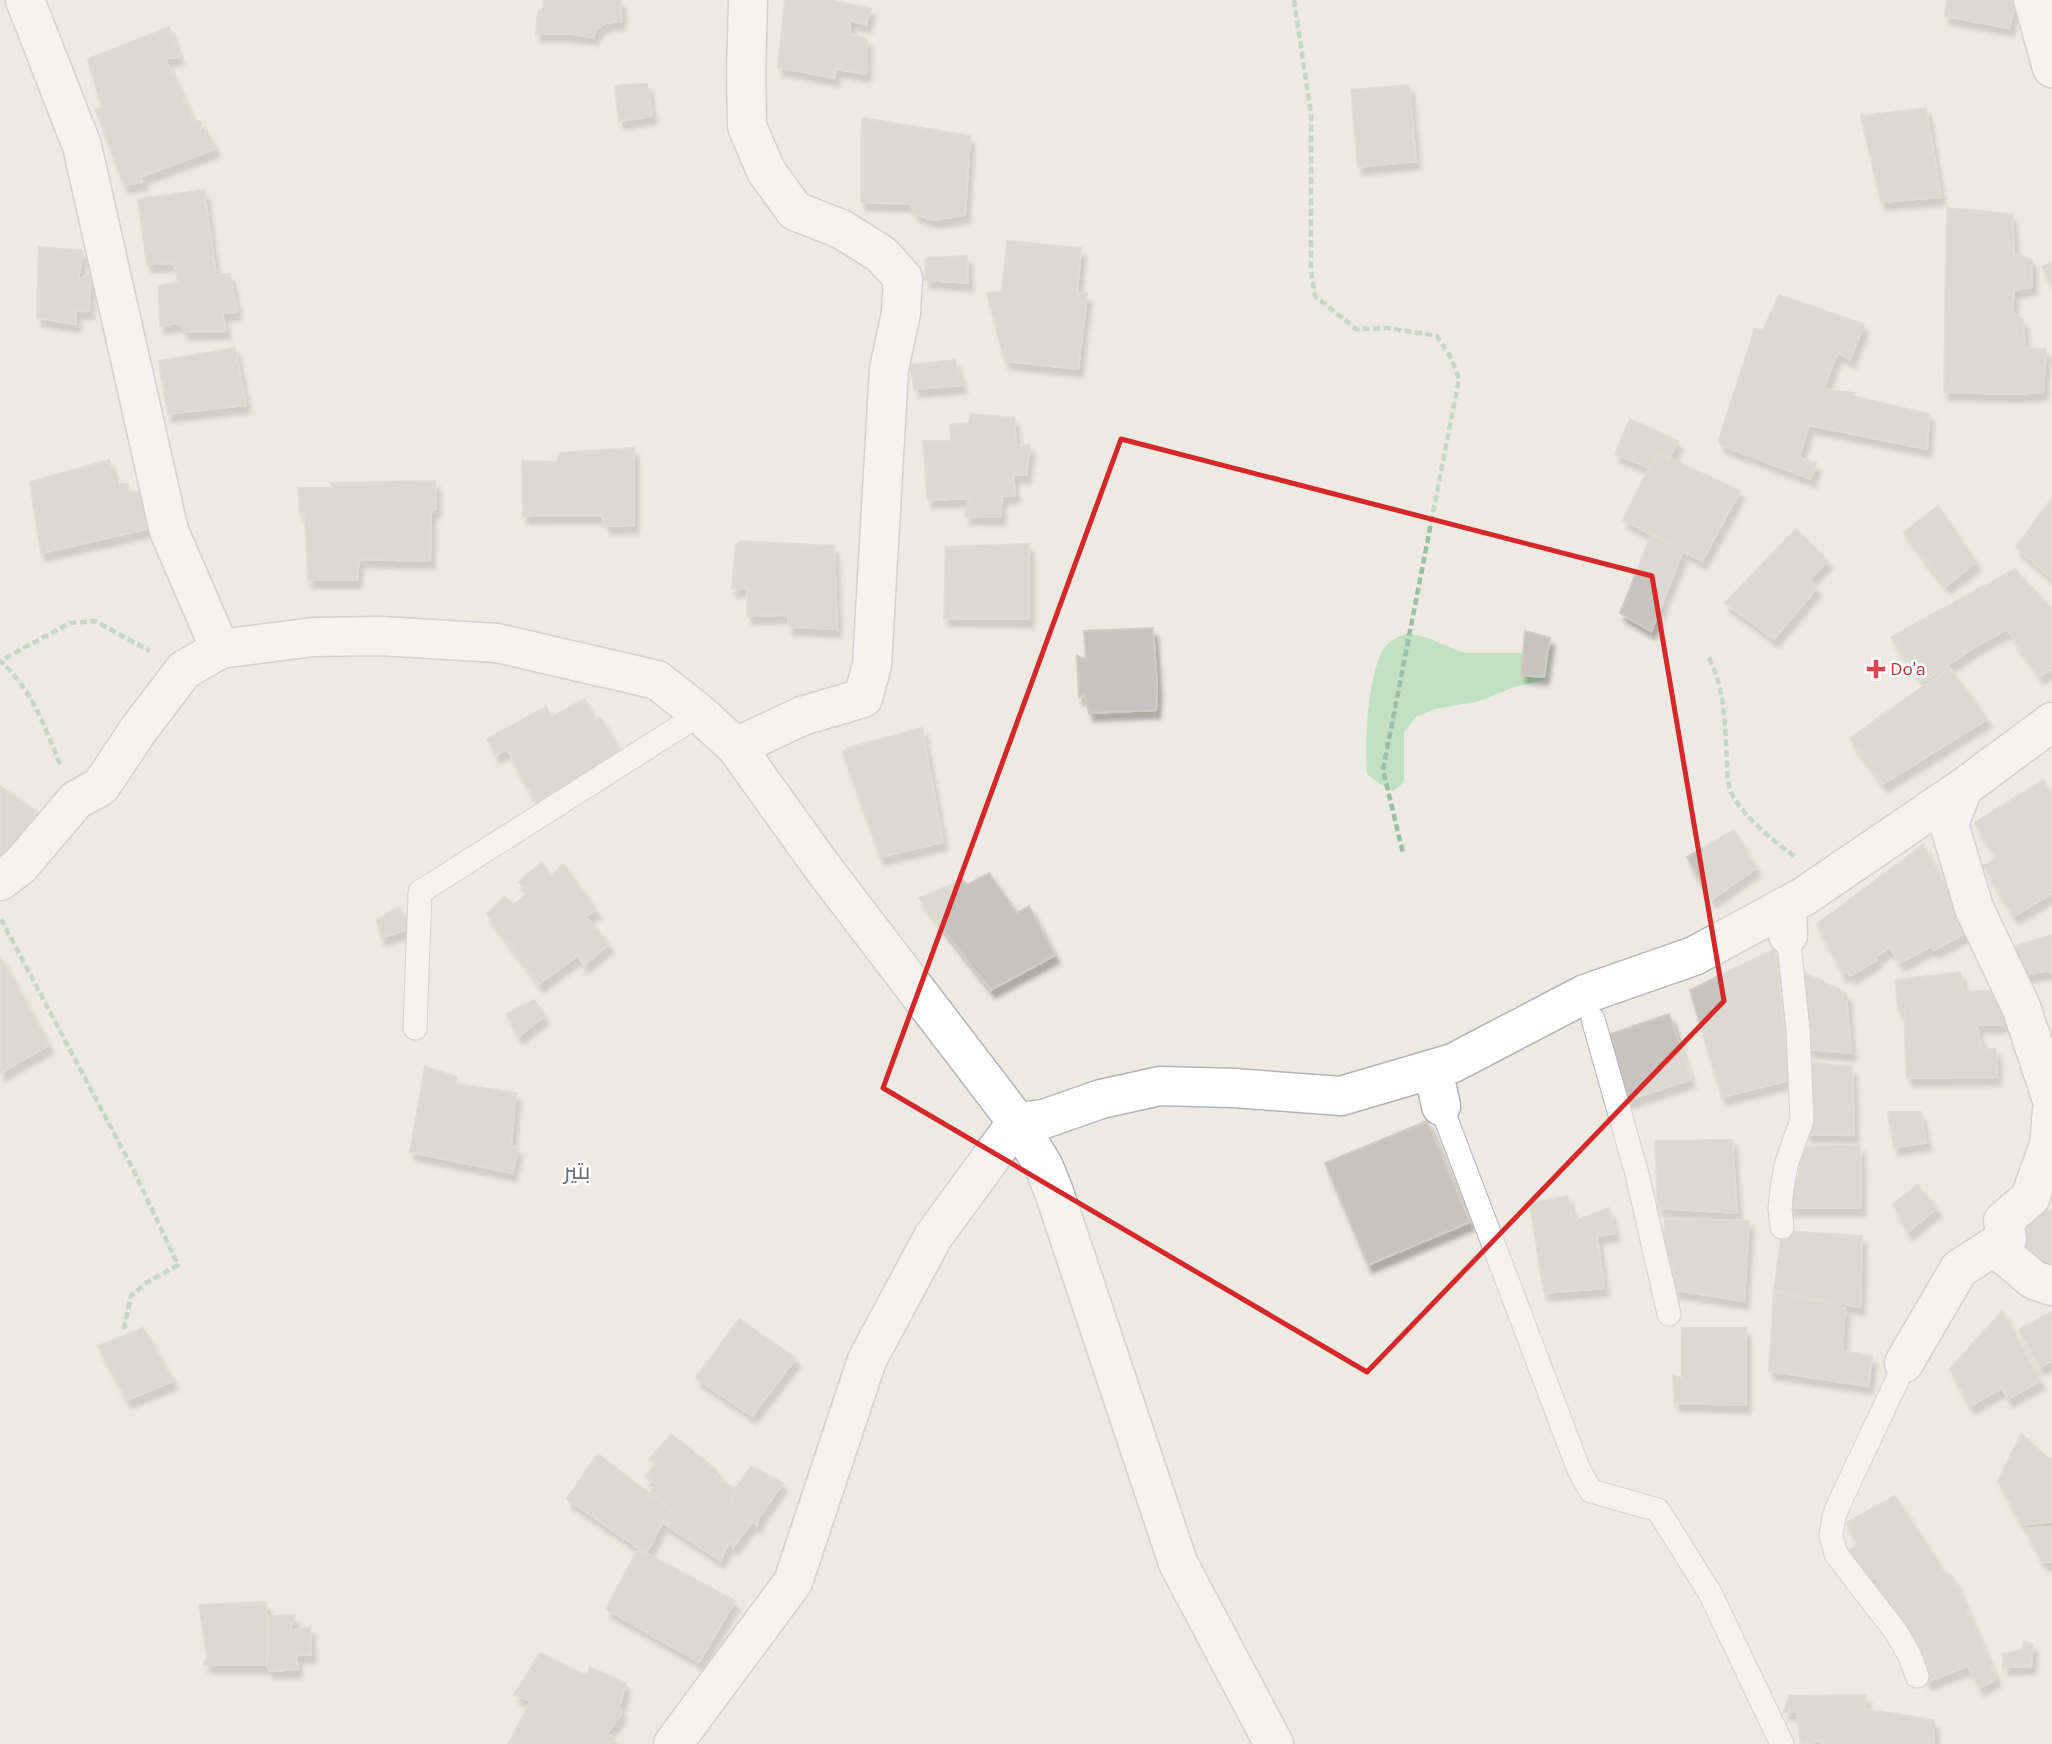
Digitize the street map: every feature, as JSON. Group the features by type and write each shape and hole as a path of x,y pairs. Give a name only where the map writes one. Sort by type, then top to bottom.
{"street":[{"path":"24,0 82,146 169,531 210,655"},
{"path":"736,747 802,716 863,698 872,665 890,369 901,313 903,278 881,254 841,229 795,211 766,171 747,126 748,0"},
{"path":"2033,0 2052,68"},
{"path":"0,881 20,866 76,800 101,786 139,729 184,670 210,655 314,637 381,636 497,643 657,680 736,747 1017,1122 1044,1167 1178,1563 1274,1744"},
{"path":"673,1744 793,1582 867,1360 933,1237 1017,1122 1044,1119 1101,1100 1160,1086 1341,1096 1453,1063 1589,1007 1694,956 1788,920 1824,881 1885,842 2052,722"},
{"path":"1962,788 1948,824 1974,908 2021,1007 2052,1100"},
{"path":"1433,1069 1441,1106"},
{"path":"2052,1110 2049,1145 2030,1198 2003,1221 2007,1238 2004,1255 2034,1280 2052,1286"},
{"path":"1905,1363 1959,1269 2007,1238"}],"lane":[{"path":"415,1028 420,892 700,714"},
{"path":"1782,1227 1780,1209 1786,1165 1802,1120 1798,1030 1788,920"},
{"path":"1589,1007 1637,1174 1669,1314"},
{"path":"1441,1106 1579,1470 1591,1492 1658,1510 1710,1593 1782,1744"},
{"path":"1905,1363 1842,1497 1834,1516 1831,1535 1836,1554 1896,1632 1910,1656 1917,1676"}],"path":[{"path":"1294,0 1311,114 1311,270 1315,296 1356,329 1387,328 1437,336 1451,358 1459,379 1383,770 1403,853"},
{"path":"76,800 35,705 13,672 0,661 70,623 94,621 147,651 210,655"},
{"path":"1709,659 1723,695 1729,787 1742,810 1777,844 1824,881"},
{"path":"0,917 135,1173 178,1265 146,1283 131,1296 123,1333"}],"highlighted area":[{"path":"1121,439 1652,576 1724,1001 1367,1372 883,1088"}],"green space":[{"path":"1407,633 1428,638 1464,653 1523,653 1521,674 1544,677 1550,651 1545,680 1514,687 1480,701 1435,709 1416,717 1404,733 1404,780 1393,791 1367,774 1368,709 1374,674 1384,648"}],"building":[{"path":"544,0 621,0 621,21 606,23 597,28 593,37 563,33 536,34 538,12 543,8"},
{"path":"785,0 828,0 871,8 866,25 850,20 850,34 867,39 866,74 836,69 834,78 778,67"},
{"path":"1947,0 2017,0 2009,28 1945,16"},
{"path":"169,27 179,57 165,58 192,119 201,122 201,136 207,132 215,149 140,177 143,182 124,185 96,110 102,107 88,59"},
{"path":"647,84 652,116 619,121 615,87"},
{"path":"1409,85 1416,161 1358,167 1351,90"},
{"path":"1926,108 1941,197 1881,202 1861,116"},
{"path":"862,118 970,136 965,215 933,220 916,214 910,204 861,202"},
{"path":"204,190 216,275 230,274 237,312 222,313 226,331 186,332 179,323 160,326 159,286 178,282 174,263 147,264 138,199"},
{"path":"1947,208 2012,214 2014,254 2032,260 2032,287 2014,290 2012,312 2023,320 2025,348 2046,349 2043,392 1944,392"},
{"path":"1007,241 1081,248 1077,293 1087,294 1078,369 1005,361 987,293 1002,292"},
{"path":"39,247 83,251 78,280 90,274 89,311 75,311 76,324 37,318"},
{"path":"967,256 968,283 925,280 926,258"},
{"path":"2052,262 2052,284 2042,267"},
{"path":"1779,295 1864,324 1850,360 1838,352 1823,389 1854,393 1849,395 1929,414 1927,449 1809,425 1799,458 1816,463 1811,479 1721,445 1719,439 1755,329 1763,331"},
{"path":"235,348 246,405 168,414 159,361"},
{"path":"955,360 962,385 915,389 909,365"},
{"path":"971,414 1014,418 1016,446 1030,445 1026,475 1013,475 1015,495 1002,496 1000,517 965,516 970,498 928,500 923,441 951,441 950,425 969,423"},
{"path":"1630,419 1678,441 1668,461 1657,452 1652,469 1615,454"},
{"path":"634,448 634,525 607,526 601,515 523,516 522,461 557,462 559,453"},
{"path":"1657,452 1740,491 1702,561 1623,520"},
{"path":"109,460 115,484 128,484 127,492 140,492 147,529 41,553 30,482"},
{"path":"435,481 436,509 431,511 430,561 359,559 357,580 308,580 305,511 300,514 298,488 334,488 331,483"},
{"path":"2052,498 2052,578 2016,547"},
{"path":"1938,506 1976,562 1946,586 1904,532"},
{"path":"1796,529 1828,561 1810,578 1816,589 1774,639 1725,603"},
{"path":"1652,533 1683,551 1651,631 1620,613"},
{"path":"741,541 834,546 837,629 789,627 788,615 747,616 747,588 732,589 736,545"},
{"path":"1029,544 1029,619 944,618 946,547"},
{"path":"2015,569 2052,610 2052,669 2040,676 2007,629 1923,682 1891,637"},
{"path":"1153,628 1156,710 1089,713 1084,694 1079,697 1077,656 1086,659 1084,631"},
{"path":"1525,631 1550,638 1544,677 1521,675"},
{"path":"1950,668 1987,719 1883,784 1850,738"},
{"path":"584,699 596,721 601,718 621,755 536,802 507,749 496,755 487,739 546,707 552,717"},
{"path":"922,728 943,842 880,857 843,752 848,748"},
{"path":"2043,780 2052,794 2052,893 2014,916 1984,866 1997,858 1975,823"},
{"path":"0,786 39,813 0,863"},
{"path":"1734,830 1756,868 1711,900 1687,857"},
{"path":"1923,845 1971,930 1934,950 1931,946 1900,963 1890,947 1875,957 1877,960 1850,976 1848,971 1843,974 1817,924"},
{"path":"542,862 551,878 563,864 596,910 585,916 609,944 584,965 578,955 539,984 487,914 504,897 515,905 529,890 518,882"},
{"path":"989,873 1017,913 1029,906 1055,955 991,990 919,898 963,880 967,885"},
{"path":"399,907 411,928 381,938 377,919"},
{"path":"2052,935 2052,973 2050,970 2023,975 2016,946"},
{"path":"1775,949 1790,1080 1722,1097 1690,990"},
{"path":"0,956 49,1045 0,1073"},
{"path":"1799,970 1846,993 1851,1053 1807,1049"},
{"path":"1960,972 1963,991 1999,991 2003,1025 1976,1025 1982,1049 1996,1049 1997,1077 1907,1078 1904,1009 1899,1012 1895,980"},
{"path":"534,1000 544,1016 519,1036 506,1014"},
{"path":"1669,1014 1691,1079 1625,1101 1605,1036"},
{"path":"1808,1062 1852,1067 1854,1135 1806,1134"},
{"path":"425,1067 457,1077 455,1084 516,1093 511,1146 518,1148 512,1173 410,1152"},
{"path":"1888,1112 1921,1112 1926,1143 1894,1147"},
{"path":"1427,1121 1470,1222 1368,1265 1325,1163"},
{"path":"1732,1140 1737,1213 1658,1208 1655,1141"},
{"path":"1860,1145 1861,1208 1789,1208 1789,1180 1799,1177 1798,1147"},
{"path":"1917,1185 1937,1208 1908,1232 1893,1204"},
{"path":"1567,1196 1574,1221 1609,1208 1615,1233 1597,1236 1604,1288 1544,1293 1530,1203"},
{"path":"2033,1204 2052,1212 2052,1263 2016,1248"},
{"path":"1665,1219 1749,1221 1744,1301 1675,1290 1671,1258 1663,1255"},
{"path":"1782,1231 1862,1236 1860,1307 1774,1291"},
{"path":"1774,1291 1845,1308 1842,1351 1872,1356 1868,1386 1769,1371"},
{"path":"2002,1311 2040,1381 2008,1399 2002,1388 1970,1406 1950,1369"},
{"path":"2052,1312 2052,1361 2040,1367 2019,1330"},
{"path":"739,1319 796,1358 752,1416 696,1378"},
{"path":"143,1328 173,1381 127,1400 98,1346"},
{"path":"1682,1328 1746,1328 1746,1405 1675,1403 1673,1375 1682,1378"},
{"path":"671,1434 718,1471 716,1478 735,1489 731,1506 753,1521 733,1547 730,1541 720,1560 663,1523 670,1510 656,1497 648,1496 657,1484 645,1476 658,1463 649,1460"},
{"path":"2021,1434 2052,1461 2052,1521 2022,1525 1998,1481"},
{"path":"598,1454 670,1510 646,1553 567,1499"},
{"path":"751,1466 783,1483 759,1517 757,1526 731,1506 735,1489"},
{"path":"1895,1496 1945,1573 1952,1576 1996,1678 1980,1688 1968,1666 1927,1682 1911,1641 1889,1598 1883,1602 1874,1586 1880,1582 1876,1577 1866,1583 1843,1554 1858,1545 1846,1523"},
{"path":"2052,1527 2052,1562 2043,1562 2025,1529"},
{"path":"637,1551 646,1553 735,1601 699,1662 606,1609"},
{"path":"266,1602 267,1665 204,1665 207,1656 199,1605"},
{"path":"295,1615 290,1631 310,1627 311,1655 296,1655 298,1669 270,1671 267,1665 268,1616"},
{"path":"2024,1642 2033,1644 2031,1666 2003,1667 2003,1654 2022,1650"},
{"path":"540,1653 587,1676 590,1667 626,1683 619,1707 622,1713 606,1734 615,1738 610,1744 508,1744 531,1701 514,1695"},
{"path":"1866,1695 1865,1709 1934,1720 1934,1744 1821,1744 1821,1741 1801,1744 1797,1712 1784,1712 1789,1696"}],"place":[{"name":"Do'a","path":"1876,669"}],"district":[{"name":"بتير","path":"577,1171"}]}
